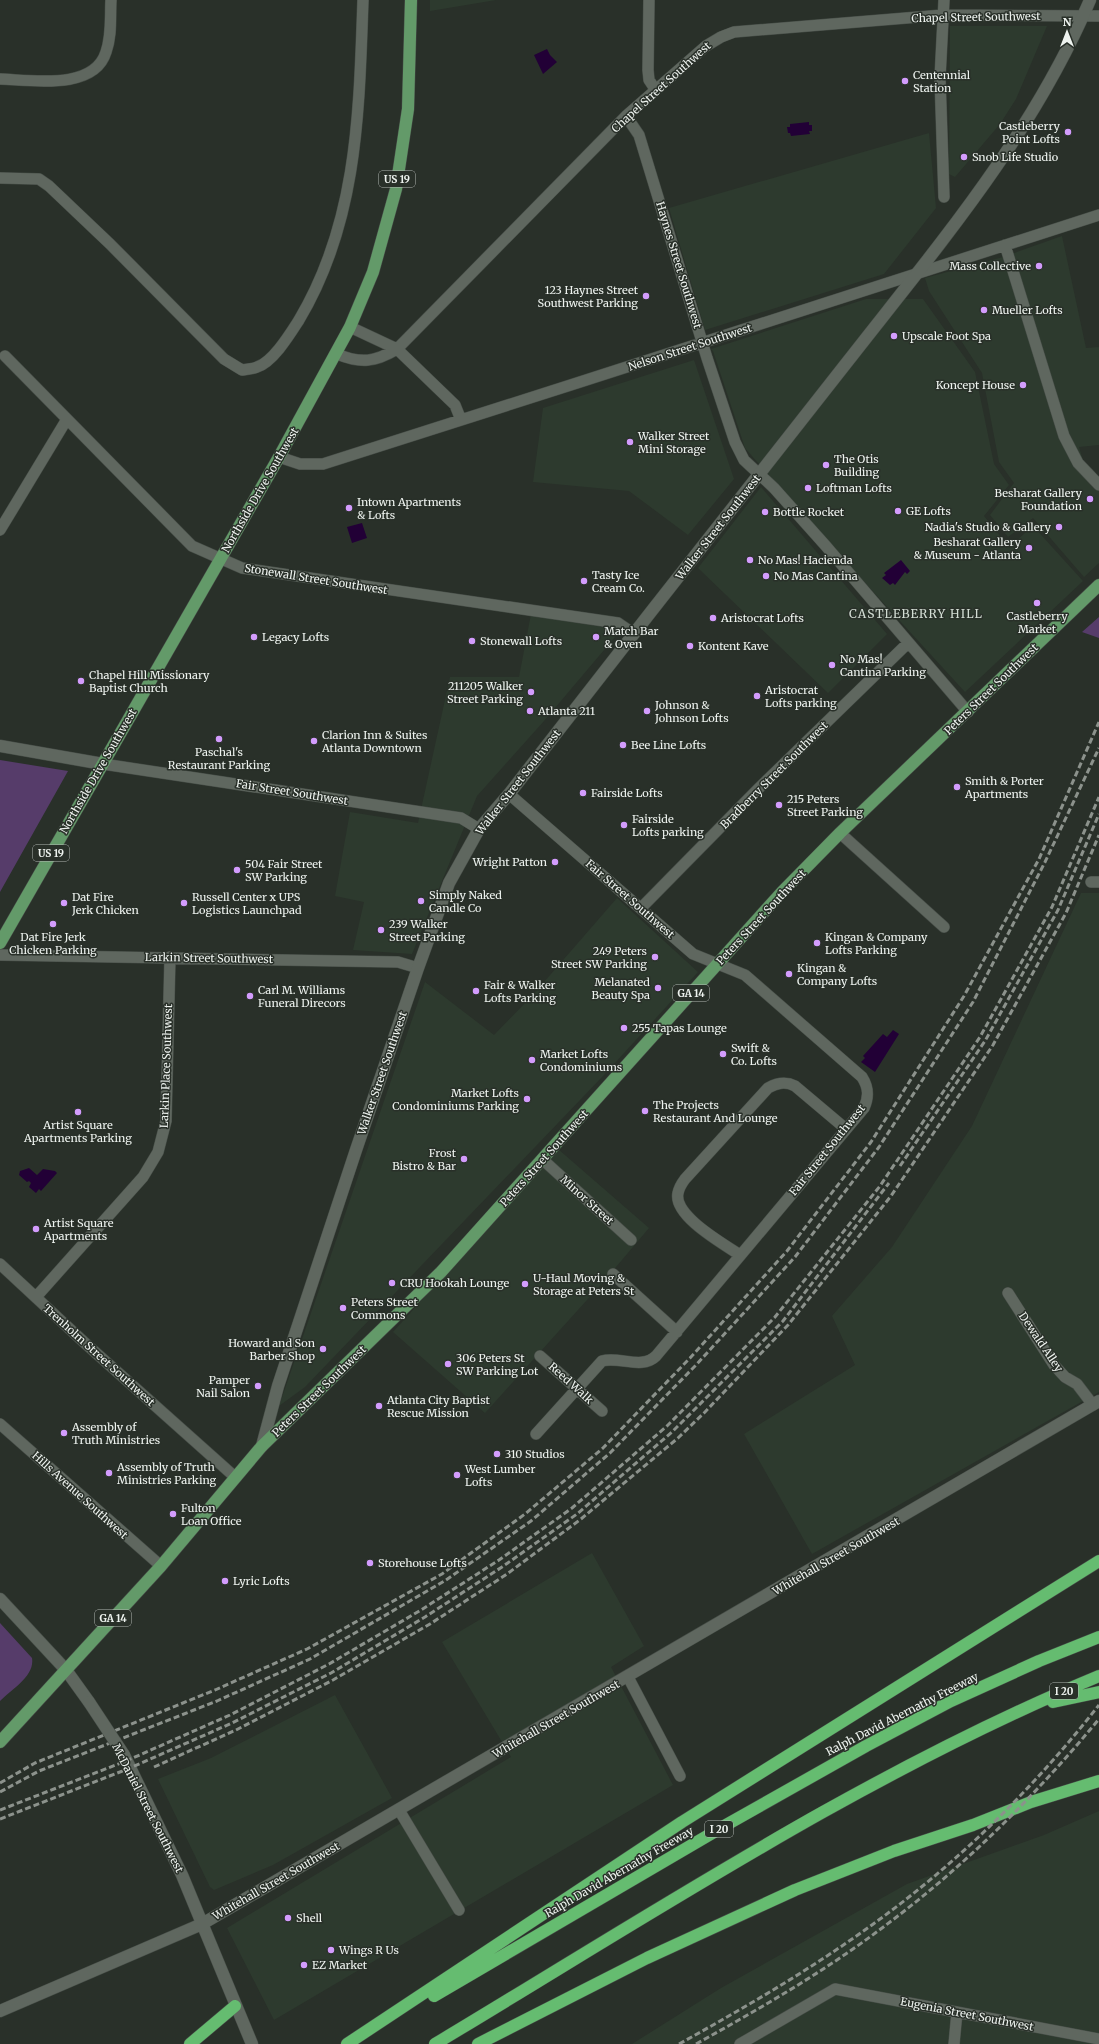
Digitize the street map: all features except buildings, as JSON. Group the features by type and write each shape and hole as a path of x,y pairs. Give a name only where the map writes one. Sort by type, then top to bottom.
{"highway":[{"path":"347,2044 682,1822 1099,1561"},
{"path":"1021,1669 1099,1629"},
{"name":"Ralph David Abernathy Freeway","path":"351,2044 726,1825 866,1746 951,1701 1021,1669 1099,1637"},
{"name":"I 20","path":"436,2044 692,1889 857,1794 957,1741 1028,1706 1099,1676"},
{"path":"1028,1706 1099,1692"},
{"path":"478,2044 647,1958 795,1890 894,1851 973,1825 1031,1802 1099,1781"},
{"path":"190,2044 235,2006"}],"main road":[{"name":"Northside Drive Southwest","path":"0,943 279,457 337,354 350,327 373,272 396,189 408,109 411,0"},
{"name":"Peters Street Southwest","path":"0,1742 161,1566 262,1446 440,1272 782,892 840,834 1099,585"}],"street":[{"path":"0,79 68,80 83,77 96,68 106,54 110,37 111,0"},
{"path":"0,178 39,179 49,186 110,244 224,359 242,370 259,367 283,346 311,300 333,250 346,198 360,97 363,0"},
{"path":"649,0 648,70 649,80 655,89"},
{"path":"944,0 940,85 944,197"},
{"name":"Walker Street Southwest","path":"262,1446 278,1386 418,968 449,883 479,829 509,794 915,274 998,164 1026,123 1053,75 1090,0"},
{"name":"Chapel Street Southwest","path":"337,354 350,359 376,360 397,349 626,116 655,89 712,41 734,32 943,15 1099,16"},
{"name":"Haynes Street Southwest","path":"626,116 639,135 702,343 735,442 744,460 779,494 968,712"},
{"name":"Nelson Street Southwest","path":"279,457 300,464 323,464 1099,215"},
{"path":"1005,245 1064,436 1078,463 1099,485"},
{"path":"350,327 397,349 455,405 461,420"},
{"name":"Stonewall Street Southwest","path":"5,356 192,546 242,568 618,623 634,634"},
{"path":"0,530 67,419"},
{"name":"Bradberry Street Southwest","path":"641,908 908,642"},
{"path":"0,746 103,764"},
{"name":"Fair Street Southwest","path":"103,764 461,818 479,829"},
{"name":"Fair Street Southwest","path":"509,794 693,954 745,975 862,1077 868,1088 867,1102 864,1108 652,1360 638,1362 611,1360 602,1361 536,1434"},
{"path":"840,834 944,927"},
{"name":"Larkin Street Southwest","path":"0,954 398,962 418,968"},
{"name":"Larkin Place Southwest","path":"36,1297 143,1177 158,1152 166,1121 170,957"},
{"path":"740,1255 685,1215 678,1201 678,1193 685,1179 768,1088 777,1083 789,1083 795,1086 846,1129"},
{"name":"Minor Street","path":"542,1159 631,1240"},
{"name":"Trenholm Street Southwest","path":"0,1264 235,1477"},
{"path":"613,1274 677,1332"},
{"name":"Dewald Alley","path":"1008,1293 1054,1365 1064,1377 1077,1384 1096,1403"},
{"name":"Reed Walk","path":"540,1356 602,1411"},
{"name":"Whitehall Street Southwest","path":"0,2011 202,1924 1096,1403"},
{"name":"Hills Avenue Southwest","path":"0,1424 161,1566"},
{"name":"McDaniel Street Southwest","path":"0,1599 66,1670 124,1755 182,1875 252,2044"},
{"path":"628,1677 680,1776"},
{"path":"399,1810 459,1910"},
{"name":"Eugenia Street Southwest","path":"740,2044 835,1989 1099,2039"},
{"path":"954,2044 957,2012"}],"shaded area":[{"path":"430,0 496,0 430,11"},
{"path":"950,26 1047,26 1016,99 1000,124 955,177 949,174"},
{"path":"547,49 550,55 557,62 543,74 534,55"},
{"path":"809,122 809,125 812,125 812,131 809,131 810,134 791,136 790,133 788,133 787,127 790,127 790,124"},
{"path":"929,133 936,208 884,274 705,330 669,208"},
{"path":"1062,236 1086,348 1099,347 1099,445 1079,447 1090,483 1099,490 1099,563 1084,577 1033,518 1008,537 990,515 1014,483 999,462 982,373 929,291 925,278 1003,257"},
{"path":"866,299 923,299 975,372 994,464 1009,485 984,516 1009,547 1033,526 1083,581 965,692 824,538 745,448 713,351 711,349"},
{"name":"Walker Street Mini Storage","path":"694,360 734,479 688,535 629,491 533,482 543,408"},
{"path":"761,487 887,634 828,693 698,568"},
{"path":"362,523 367,538 352,543 347,527"},
{"path":"901,560 910,571 907,574 905,572 895,585 893,583 890,585 882,578 886,575 884,573"},
{"path":"531,614 616,629 615,637 544,721 477,796 412,954 353,950 364,902 335,896 350,812 418,823 450,677 519,677"},
{"path":"1099,617 1099,638 1082,632"},
{"path":"0,760 68,771 0,892"},
{"path":"1081,893 1099,893 1099,1392 812,1554 744,1434 855,1365 832,1316 892,1247 972,1126"},
{"path":"617,898 698,972 603,1076 305,1387 279,1406 425,982 494,1035 531,997"},
{"path":"893,1030 899,1034 875,1072 861,1062 865,1058 863,1056 883,1034 887,1037"},
{"path":"558,1149 649,1228 605,1280 485,1413 393,1332"},
{"path":"29,1168 37,1175 43,1169 55,1171 57,1173 41,1191 39,1189 36,1193 29,1187 31,1183 29,1181 27,1182 19,1175 20,1171"},
{"path":"592,1553 644,1646 611,1667 673,1785 274,2020 227,1928 511,1757 442,1642"},
{"path":"0,1623 32,1658 32,1665 30,1671 22,1682 0,1701"},
{"path":"335,1695 392,1798 273,1865 214,1890 210,1887 158,1779 211,1758"},
{"path":"1099,1811 1099,2044 632,2044 721,1988 907,1884 1044,1835"}],"railway":[{"path":"0,1783 35,1763 215,1690 307,1649 442,1574 525,1514 603,1448 690,1358 787,1251 871,1142 964,996 1039,859 1099,722"},
{"path":"0,1792 39,1771 217,1701 310,1659 446,1580 531,1521 610,1453 696,1365 795,1257 879,1147 973,1002 1045,862 1099,748"},
{"path":"0,1810 126,1761 230,1715 329,1664 421,1610 499,1560 572,1508 667,1426 775,1317 880,1186 980,1037 1052,907 1099,797"},
{"path":"900,1166 985,1041 1058,910 1099,814"},
{"path":"154,1767 236,1730 333,1680 430,1624 507,1574 581,1519 678,1438 705,1412 788,1325 891,1196 993,1045 1066,913 1099,835"},
{"path":"0,1819 130,1768 232,1723 331,1673 425,1617 502,1567 577,1514 672,1432 783,1321 889,1183"},
{"path":"679,2044 752,2003 823,1959 869,1927 932,1878 963,1852 1020,1796 1074,1736 1099,1705"},
{"path":"696,2044 841,1958 864,1942 944,1879 1025,1802 1099,1719"}],"place":[{"name":"Centennial Station","path":"905,81"},
{"name":"Castleberry Point Lofts","path":"1068,132"},
{"name":"Snob Life Studio","path":"964,157"},
{"name":"Mass Collective","path":"1039,266"},
{"name":"123 Haynes Street Southwest Parking","path":"646,296"},
{"name":"Mueller Lofts","path":"984,310"},
{"name":"Upscale Foot Spa","path":"894,336"},
{"name":"Koncept House","path":"1023,385"},
{"name":"Walker Street Mini Storage","path":"630,442"},
{"name":"The Otis Building","path":"826,465"},
{"name":"Loftman Lofts","path":"808,488"},
{"name":"Besharat Gallery Foundation","path":"1090,499"},
{"name":"Intown Apartments & Lofts","path":"349,508"},
{"name":"GE Lofts","path":"898,511"},
{"name":"Bottle Rocket","path":"765,512"},
{"name":"Nadia's Studio & Gallery","path":"1059,527"},
{"name":"Besharat Gallery & Museum - Atlanta","path":"1029,548"},
{"name":"No Mas! Hacienda","path":"750,560"},
{"name":"No Mas Cantina","path":"766,576"},
{"name":"Tasty Ice Cream Co.","path":"584,581"},
{"name":"Castleberry Market","path":"1037,603"},
{"name":"Aristocrat Lofts","path":"713,618"},
{"name":"Legacy Lofts","path":"254,637"},
{"name":"Match Bar & Oven","path":"596,637"},
{"name":"Stonewall Lofts","path":"472,641"},
{"name":"Kontent Kave","path":"690,646"},
{"name":"No Mas! Cantina Parking","path":"832,665"},
{"name":"Chapel Hill Missionary Baptist Church","path":"81,681"},
{"name":"211205 Walker Street Parking","path":"531,692"},
{"name":"Aristocrat Lofts parking","path":"757,696"},
{"name":"Atlanta 211","path":"530,711"},
{"name":"Johnson & Johnson Lofts","path":"647,711"},
{"name":"Paschal's Restaurant Parking","path":"219,739"},
{"name":"Clarion Inn & Suites Atlanta Downtown","path":"314,741"},
{"name":"Bee Line Lofts","path":"623,745"},
{"name":"Smith & Porter Apartments","path":"957,787"},
{"name":"Fairside Lofts","path":"583,793"},
{"name":"215 Peters Street Parking","path":"779,805"},
{"name":"Fairside Lofts parking","path":"624,825"},
{"name":"Wright Patton","path":"555,862"},
{"name":"504 Fair Street SW Parking","path":"237,870"},
{"name":"Simply Naked Candle Co","path":"421,901"},
{"name":"Dat Fire Jerk Chicken","path":"64,903"},
{"name":"Russell Center x UPS Logistics Launchpad","path":"184,903"},
{"name":"Dat Fire Jerk Chicken Parking","path":"53,924"},
{"name":"239 Walker Street Parking","path":"381,930"},
{"name":"Kingan & Company Lofts Parking","path":"817,943"},
{"name":"249 Peters Street SW Parking","path":"655,957"},
{"name":"Kingan & Company Lofts","path":"789,974"},
{"name":"Melanated Beauty Spa","path":"658,988"},
{"name":"Fair & Walker Lofts Parking","path":"476,991"},
{"name":"Carl M. Williams Funeral Direcors","path":"250,996"},
{"name":"255 Tapas Lounge","path":"624,1028"},
{"name":"Swift & Co. Lofts","path":"723,1054"},
{"name":"Market Lofts Condominiums","path":"532,1060"},
{"name":"Market Lofts Condominiums Parking","path":"527,1099"},
{"name":"The Projects Restaurant And Lounge","path":"645,1111"},
{"name":"Artist Square Apartments Parking","path":"78,1112"},
{"name":"Frost Bistro & Bar","path":"464,1159"},
{"name":"Artist Square Apartments","path":"36,1229"},
{"name":"CRU Hookah Lounge","path":"392,1283"},
{"name":"U-Haul Moving & Storage at Peters St","path":"525,1284"},
{"name":"Peters Street Commons","path":"343,1308"},
{"name":"Howard and Son Barber Shop","path":"323,1349"},
{"name":"306 Peters St SW Parking Lot","path":"448,1364"},
{"name":"Pamper Nail Salon","path":"258,1386"},
{"name":"Atlanta City Baptist Rescue Mission","path":"379,1406"},
{"name":"Assembly of Truth Ministries","path":"64,1433"},
{"name":"310 Studios","path":"497,1454"},
{"name":"Assembly of Truth Ministries Parking","path":"109,1473"},
{"name":"West Lumber Lofts","path":"457,1475"},
{"name":"Fulton Loan Office","path":"173,1514"},
{"name":"Storehouse Lofts","path":"370,1563"},
{"name":"Lyric Lofts","path":"225,1581"},
{"name":"Shell","path":"288,1918"},
{"name":"Wings R Us","path":"331,1950"},
{"name":"EZ Market","path":"304,1965"}],"district":[{"name":"CASTLEBERRY HILL","path":"916,613"}]}
